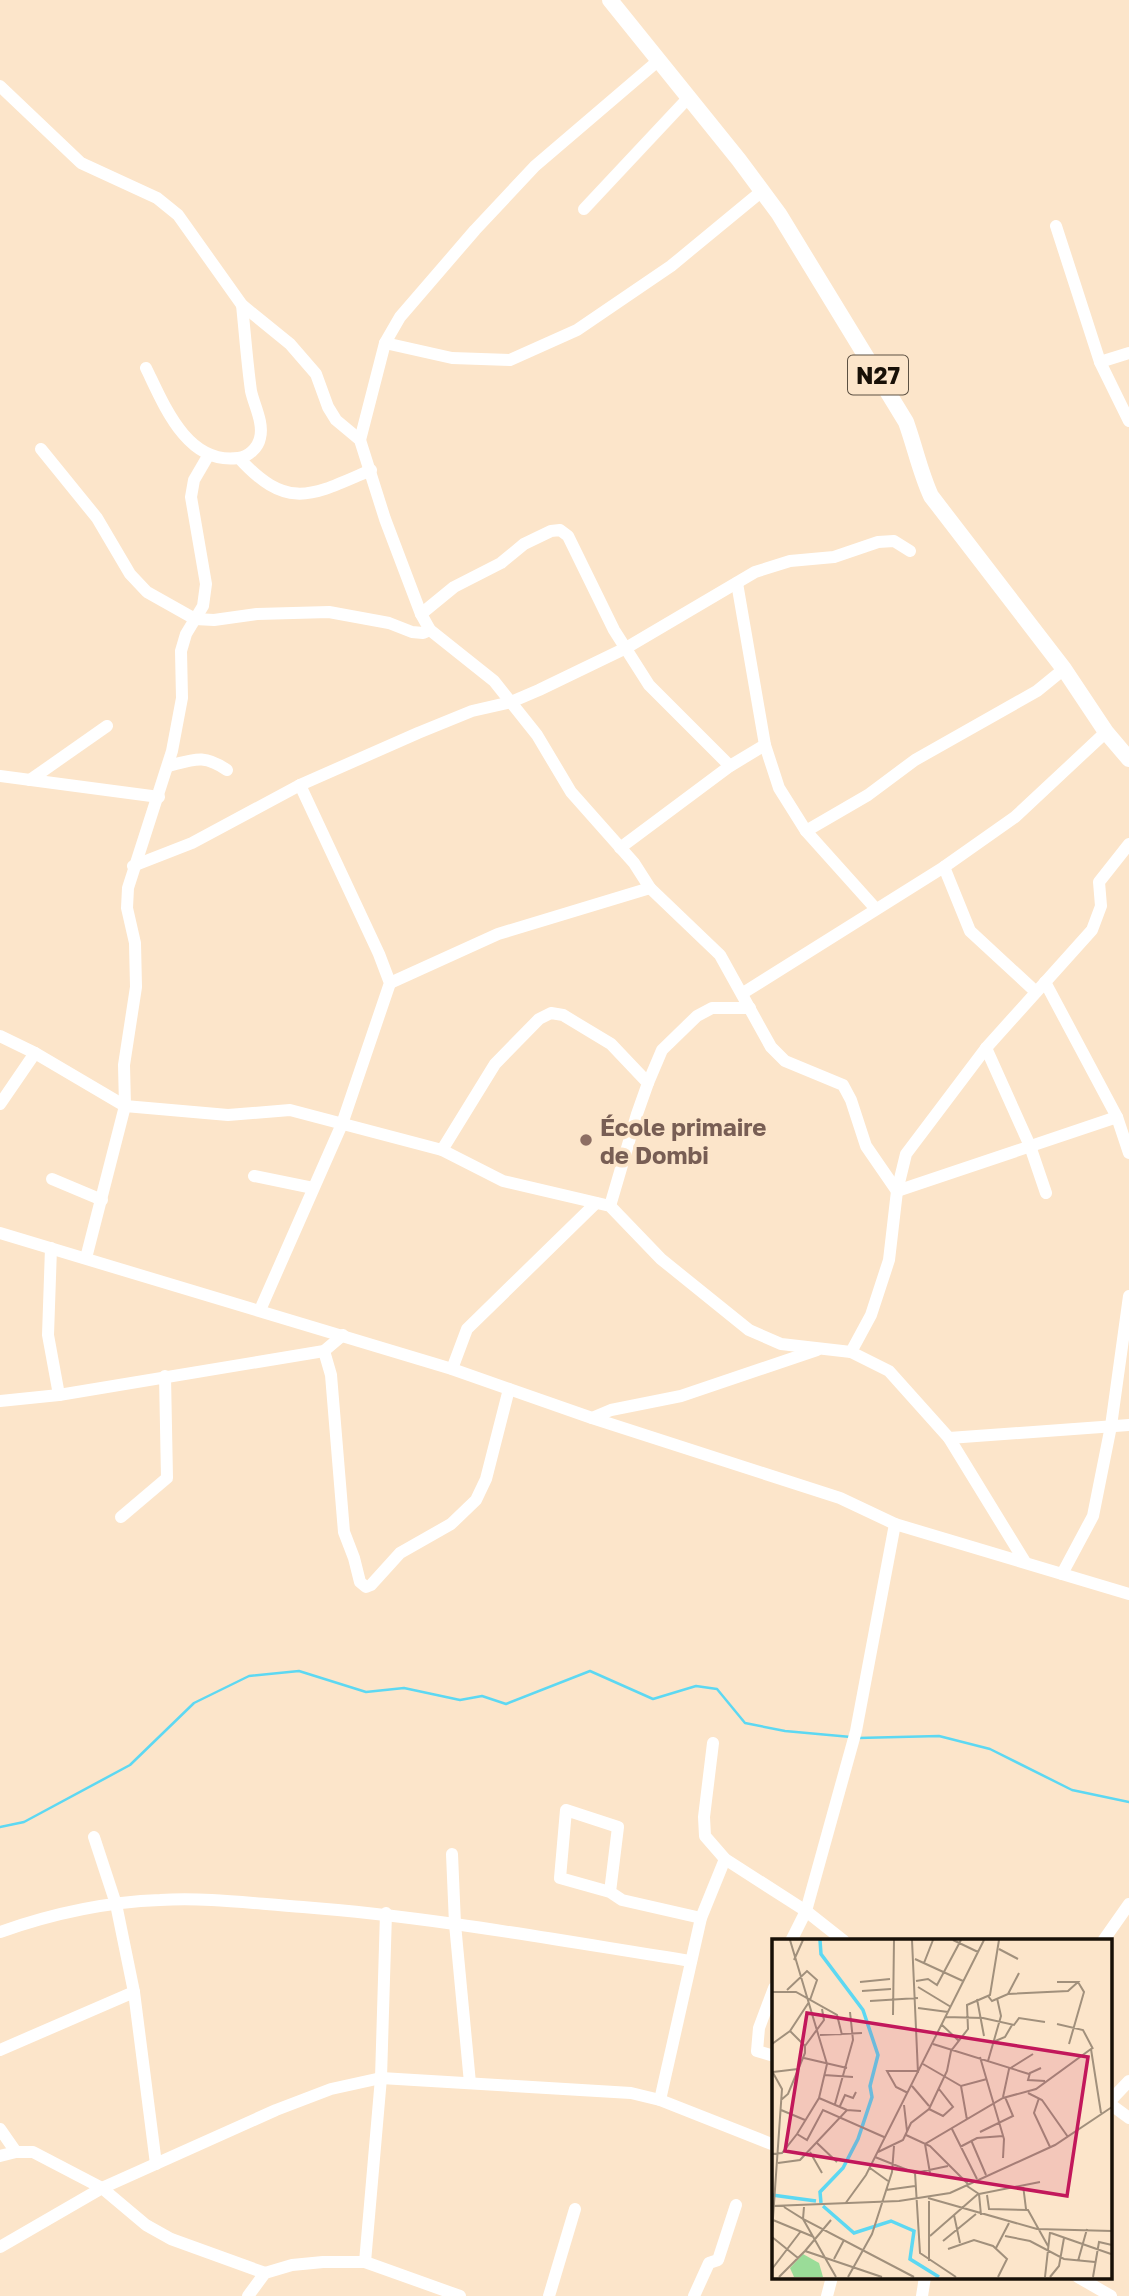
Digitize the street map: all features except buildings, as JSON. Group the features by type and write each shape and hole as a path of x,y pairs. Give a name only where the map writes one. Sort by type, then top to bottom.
{"main road":[{"name":"N27","path":"610,0 779,214 906,422 917,452 922,477 931,496 1065,669 1107,732 1129,759"}],"street":[{"path":"360,440 385,342 400,317 535,166 659,60"},
{"path":"0,86 81,163 157,198 178,215 242,305 290,344 316,374 328,407 336,420 360,440 385,519 421,614 430,630 494,681 537,735 570,792 634,863 650,888 720,955 771,1047 785,1061 843,1085 851,1100 866,1146 897,1191"},
{"path":"584,209 689,97"},
{"path":"385,342 452,358 510,359 577,330 671,266 762,191"},
{"path":"1056,226 1100,362 1129,421"},
{"path":"146,368 164,406 195,447 208,456 239,458 255,450 261,437 252,394 242,305"},
{"path":"1100,362 1129,353"},
{"path":"41,449 97,518 130,574 147,592 195,619 328,612 389,623 412,632 423,633 430,630"},
{"path":"86,1258 125,1106 124,1065 136,987 135,943 127,908 128,888 133,866 168,766 182,698 181,651 186,634 203,606 206,584 191,497 194,480 208,456"},
{"path":"239,458 256,477 275,489 293,495 318,492 370,470"},
{"path":"421,614 454,587 501,563 524,544 551,531 560,530 568,536 614,630 649,685 730,766"},
{"path":"133,866 192,843 300,785 472,711 511,702 626,648 755,572 772,566 834,556 878,542 894,541 910,551"},
{"path":"737,583 765,745 779,788 807,831 876,909"},
{"path":"807,831 868,795 915,760 1037,691 1065,669"},
{"path":"30,780 107,726"},
{"path":"743,993 944,867 1015,817 1107,732"},
{"path":"621,848 730,766 765,745"},
{"path":"168,766 197,758 212,760 228,770"},
{"path":"0,776 159,797"},
{"path":"260,1310 342,1124 390,983 300,785"},
{"path":"851,1353 871,1315 889,1260 897,1191 906,1154 986,1048 1092,930 1101,906 1099,881 1129,844"},
{"path":"944,867 970,931 1040,987 1117,1116 1129,1153"},
{"path":"390,983 498,934 650,888"},
{"path":"610,1206 648,1083 662,1050 697,1016 712,1008 750,1008"},
{"path":"442,1150 495,1064 539,1019 551,1013 564,1015 611,1044 648,1083"},
{"path":"0,1036 35,1053 125,1106 228,1115 290,1110 442,1150 503,1181 610,1206 661,1259 749,1330 781,1344 851,1353 889,1371 949,1438 1025,1562"},
{"path":"986,1048 1030,1146 1046,1193"},
{"path":"0,1104 35,1053"},
{"path":"897,1191 1117,1116"},
{"path":"254,1176 313,1188"},
{"path":"52,1179 102,1200"},
{"path":"452,1369 467,1329 596,1203"},
{"path":"0,1233 452,1369 592,1418 840,1498 895,1524 1129,1594"},
{"path":"51,1248 48,1335 59,1395"},
{"path":"1062,1574 1093,1516 1111,1426 1129,1296"},
{"path":"0,1401 59,1395 324,1351 343,1335"},
{"path":"592,1418 611,1410 681,1396 821,1349"},
{"path":"324,1351 331,1375 344,1532 360,1582 366,1587 372,1585 400,1553 451,1524 476,1500 486,1479 509,1389"},
{"path":"121,1517 167,1478 165,1376"},
{"path":"949,1438 1129,1425"},
{"path":"792,1939 806,1911 856,1731 895,1524"},
{"path":"713,1742 704,1817 705,1836 725,1859 806,1911 841,1939"},
{"path":"610,1892 618,1827 566,1810 559,1878 610,1892 622,1900 701,1918"},
{"path":"94,1837 116,1904 134,1992 156,2164"},
{"path":"452,1854 455,1924 470,2083"},
{"path":"660,2100 701,1918 725,1859"},
{"path":"0,1932 37,1919 116,1904 162,1899 226,1901 386,1913 691,1961"},
{"path":"1104,1939 1129,1904"},
{"path":"366,2262 382,2078 386,1913"},
{"path":"0,2050 134,1992"},
{"path":"772,1993 759,2028 757,2051 772,2055"},
{"path":"0,2247 102,2188 276,2110 331,2089 382,2078 631,2093 660,2100 772,2144"},
{"path":"1112,2100 1129,2081"},
{"path":"1112,2104 1129,2119"},
{"path":"0,2129 16,2152"},
{"path":"0,2156 33,2152 102,2188 146,2225 171,2239 265,2273 323,2262 366,2262 458,2296"},
{"path":"694,2296 709,2263 718,2260 736,2205"},
{"path":"549,2296 575,2209"},
{"path":"248,2296 265,2273"},
{"path":"827,2296 832,2278"},
{"path":"922,2296 925,2278"},
{"path":"1080,2278 1111,2296"}],"waterway":[{"path":"0,1827 24,1822 130,1765 194,1703 249,1676 299,1671 366,1692 404,1688 460,1700 482,1696 506,1704 590,1671 653,1699 696,1686 717,1689 745,1723 785,1731 851,1737"},
{"path":"858,1738 939,1736 990,1749 1072,1790 1129,1802"}],"place":[{"name":"École primaire de Dombi","path":"586,1140"}]}
